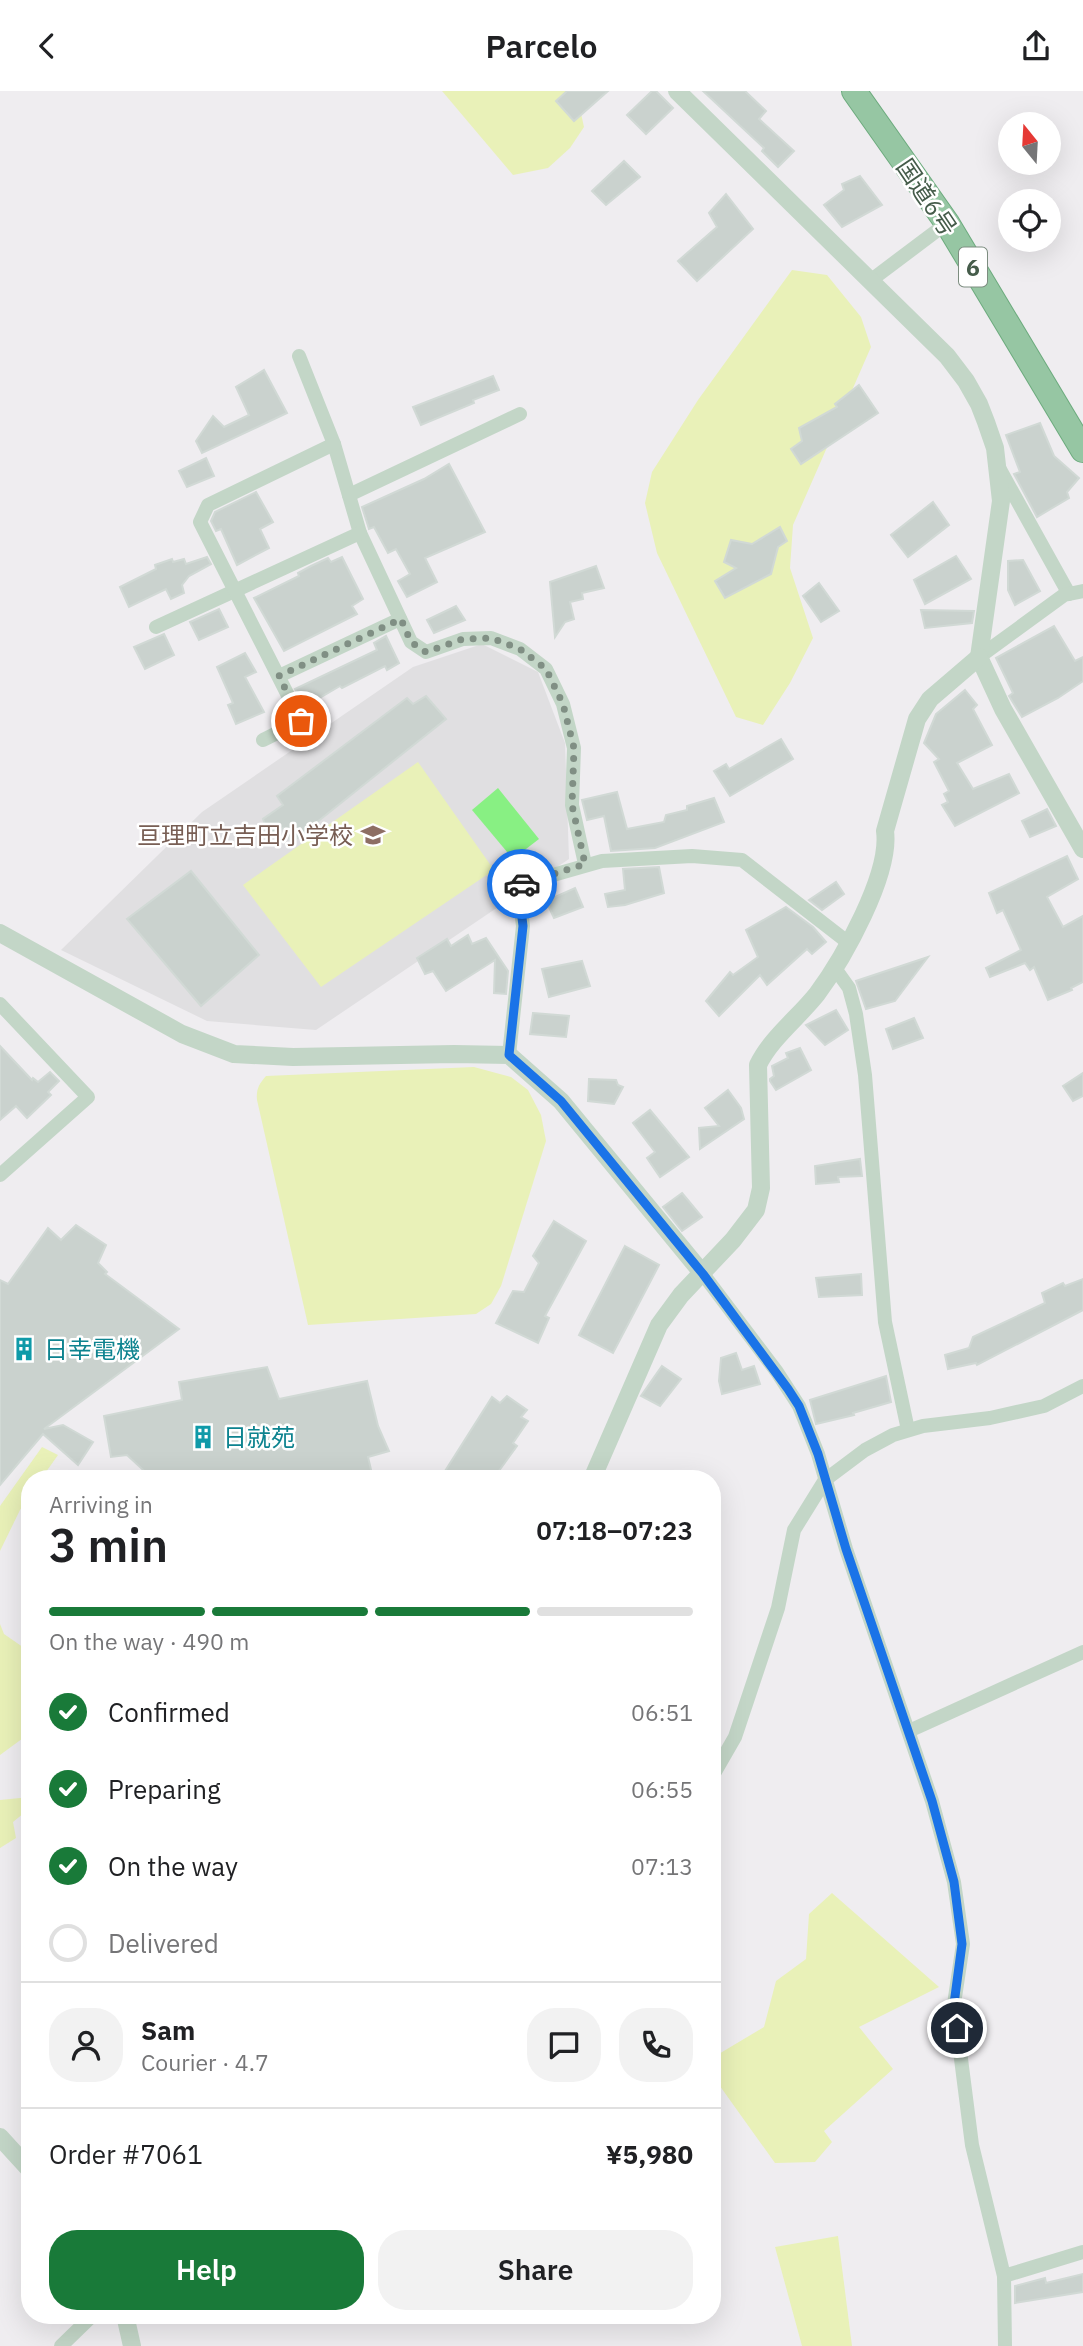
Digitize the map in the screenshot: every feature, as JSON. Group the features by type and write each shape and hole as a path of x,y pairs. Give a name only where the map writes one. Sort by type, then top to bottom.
{"highway":[{"name":"国道6号","path":"854,91 947,223 1083,450"}],"street":[{"path":"677,91 947,356 979,404 997,463 1001,501 979,657 1003,709 1083,849"},
{"path":"870,281 947,223"},
{"path":"299,356 334,445 360,533 411,642 426,652 463,639 491,638 520,649 546,669 563,704 574,748 572,805 585,864"},
{"path":"349,495 520,414"},
{"path":"263,740 301,721 200,522 208,505 334,445"},
{"path":"597,1470 659,1325 681,1295 703,1274 756,1210 761,1188 758,1065 766,1052 816,995 850,944 872,893 887,844 886,831 917,719 930,699 979,657 1064,595 1076,592 997,463"},
{"path":"156,627 360,533"},
{"path":"279,676 401,619"},
{"path":"509,1055 523,926 518,885 602,861 692,856 742,860 850,944"},
{"path":"0,934 182,1034 234,1054 293,1057 509,1055 561,1101 703,1274 777,1372 799,1406 932,1801 954,1882 962,1944 954,2004 972,2144 1004,2276 1005,2346"},
{"path":"834,967 849,988 856,1014 865,1075 885,1322 908,1430"},
{"path":"0,1004 88,1097 0,1175"},
{"path":"721,1761 734,1737 773,1621 793,1530 825,1481 865,1450 893,1435 923,1426 990,1418 1044,1406 1083,1386"},
{"path":"909,1731 1083,1652"},
{"path":"0,2137 21,2160"},
{"path":"1004,2276 1083,2252"},
{"path":"61,2346 84,2324"},
{"path":"127,2324 132,2346"}],"shaded area":[{"path":"442,91 576,91 584,127 570,148 548,168 513,175"},
{"path":"792,270 827,275 861,317 871,347 793,525 790,568 813,638 790,683 763,725 736,717 657,553 645,503 652,472 698,400"},
{"name":"亘理町立吉田小学校","path":"482,644 538,672 565,743 569,859 316,1030 207,1021 61,950 202,812 413,667"},
{"path":"418,762 494,870 321,987 243,885"},
{"path":"498,788 539,839 513,859 472,810"},
{"path":"474,1067 511,1077 528,1090 541,1115 546,1141 501,1286 491,1304 476,1314 308,1325 257,1100 262,1082 266,1076"},
{"path":"42,1447 58,1455 47,1470 26,1470"},
{"path":"21,1476 21,1508 0,1551 0,1506"},
{"path":"0,1624 4,1634 21,1646 21,1740 0,1755"},
{"path":"21,1798 21,1815 13,1822 16,1838 0,1848 0,1800"},
{"path":"832,1893 939,1987 859,2027 893,2069 824,2131 832,2142 815,2162 775,2163 721,2088 721,2053 764,2027 776,1981 806,1959 809,1914"},
{"path":"838,2236 852,2346 802,2346 775,2247"}],"building":[{"path":"567,91 608,91 574,121 556,101"},
{"path":"652,91 656,91 673,108 646,134 627,115"},
{"path":"703,91 745,91 766,111 759,119 794,151 778,167 762,151 764,148"},
{"path":"624,161 640,177 606,205 592,191"},
{"path":"860,176 882,205 842,227 824,205 844,190 842,184"},
{"path":"726,194 753,229 697,281 678,261 717,227 709,213"},
{"path":"264,370 287,413 202,453 196,441 213,416 224,427 249,415 236,387"},
{"path":"493,376 499,390 421,425 413,407"},
{"path":"859,385 878,413 801,464 791,449 802,441 799,428 837,407 835,404"},
{"path":"1040,423 1054,456 1079,478 1067,492 1069,498 1037,517 1014,474 1020,472 1006,435"},
{"path":"206,458 214,476 187,487 179,471"},
{"path":"449,464 485,532 425,558 437,582 407,597 398,581 410,574 396,549 388,553 374,527 369,529 362,507 424,479"},
{"path":"256,492 273,522 260,529 269,548 237,565 221,529 216,531 211,521 215,512"},
{"path":"933,502 949,525 908,557 891,535"},
{"path":"780,527 787,541 778,547 771,574 725,598 715,581 736,568 724,562 731,540 752,544"},
{"path":"956,556 971,579 925,604 914,580"},
{"path":"207,557 211,564 189,576 182,585 184,593 171,599 166,589 129,607 120,587 156,569 155,565 172,559 173,562 184,559 186,564"},
{"path":"342,557 363,599 352,606 357,614 284,651 254,598 328,558 331,562"},
{"path":"1023,560 1040,591 1015,605 1008,590 1008,561"},
{"path":"596,566 604,588 582,593 583,599 570,602 574,619 565,622 555,637 550,582"},
{"path":"819,583 839,611 821,622 803,596"},
{"path":"456,606 465,620 434,633 427,620"},
{"path":"219,609 228,627 199,640 190,622"},
{"path":"921,610 974,611 972,623 925,628"},
{"path":"1054,626 1075,661 1083,657 1083,681 1022,717 1009,696 1013,693 996,658"},
{"path":"164,634 174,655 145,669 134,647"},
{"path":"386,636 399,663 387,670 385,666 342,688 340,686 304,707 295,689 377,650 374,643"},
{"path":"245,653 256,672 245,677 264,712 236,724 228,705 233,703 217,667"},
{"path":"965,690 977,705 973,709 992,745 957,763 973,789 1009,774 1019,793 955,826 942,805 948,802 944,794 949,791 934,762 939,759 924,743 936,714"},
{"path":"426,696 446,719 292,842 283,828 270,838 263,819 283,805 277,796 407,698 413,704"},
{"path":"781,739 793,759 730,796 714,771 726,764 729,769"},
{"path":"617,792 627,829 664,822 666,815 687,810 687,806 714,798 724,822 655,848 611,851 604,816 587,820 582,800"},
{"path":"1047,809 1056,826 1030,837 1022,821"},
{"path":"1067,856 1078,879 1047,897 1063,927 1083,916 1083,982 1048,1000 1034,967 1030,970 1025,963 990,977 986,968 1021,950 1003,910 997,913 989,893"},
{"path":"659,867 664,893 625,905 608,907 605,894 625,890 623,869"},
{"path":"191,871 259,955 201,1006 127,919"},
{"path":"836,882 844,894 822,910 809,900"},
{"path":"575,888 583,907 554,918 546,901"},
{"path":"786,907 813,927 826,942 812,954 807,949 767,985 760,975 719,1016 706,1001 730,972 733,975 758,957 746,930"},
{"path":"468,935 472,944 486,938 508,971 506,994 494,993 495,960 446,991 433,971 425,974 417,958 447,939 451,946"},
{"path":"928,957 895,1001 866,1009 856,981"},
{"path":"582,961 590,986 549,997 542,969"},
{"path":"836,1010 848,1030 825,1045 806,1025"},
{"path":"533,1013 569,1016 566,1037 530,1034"},
{"path":"914,1018 923,1038 893,1049 886,1029"},
{"path":"0,1046 32,1080 33,1078 38,1082 50,1072 59,1081 48,1092 51,1095 27,1118 16,1106 0,1120"},
{"path":"800,1048 811,1070 776,1090 770,1081 774,1076 772,1066 788,1058 786,1053"},
{"path":"1083,1073 1083,1096 1073,1101 1063,1086"},
{"path":"589,1079 616,1080 618,1085 623,1087 614,1104 588,1101"},
{"path":"728,1090 741,1108 744,1119 700,1149 699,1128 719,1126 705,1108"},
{"path":"650,1110 689,1157 660,1177 647,1158 655,1152 633,1123"},
{"path":"860,1159 862,1176 838,1177 839,1182 816,1184 815,1166"},
{"path":"682,1193 702,1217 682,1231 663,1207"},
{"path":"554,1221 586,1241 545,1316 549,1318 538,1343 496,1323 513,1291 524,1292 539,1263 533,1256"},
{"path":"76,1225 106,1245 98,1263 107,1272 105,1274 179,1329 44,1429 63,1425 93,1442 78,1465 43,1434 0,1485 0,1280 8,1284 48,1228 61,1240"},
{"path":"625,1246 659,1265 613,1353 579,1335"},
{"path":"861,1274 862,1295 819,1297 816,1278"},
{"path":"1083,1279 1083,1310 977,1365 976,1363 948,1369 945,1355 969,1348 973,1337 1045,1303 1042,1293 1063,1283 1065,1286"},
{"path":"736,1353 742,1370 754,1366 760,1384 722,1394 719,1381 721,1358"},
{"path":"662,1366 681,1379 660,1406 641,1396"},
{"name":"日就苑","path":"267,1367 279,1399 367,1381 378,1426 389,1451 368,1457 371,1470 143,1470 127,1455 111,1457 104,1416 182,1400 179,1382"},
{"path":"886,1376 891,1402 816,1424 810,1400"},
{"path":"507,1396 527,1410 521,1417 528,1421 513,1443 517,1446 500,1470 446,1470 492,1397 500,1403"},
{"path":"1083,2274 1083,2292 1015,2303 1015,2286 1045,2278 1046,2283"}],"way so far":[{"path":"301,721 279,676 401,619 411,642 426,652 463,639 491,638 520,649 546,669 563,704 574,748 572,805 585,864 522,884"}],"place":[{"name":"亘理町立吉田小学校","path":"373,835"},
{"name":"日幸電機","path":"24,1349"},
{"name":"日就苑","path":"203,1437"}],"route":[{"path":"522,884 518,885 523,926 509,1055 561,1101 703,1274 777,1372 799,1406 818,1454 846,1549 932,1801 954,1882 962,1944 954,2004 957,2028"}]}
